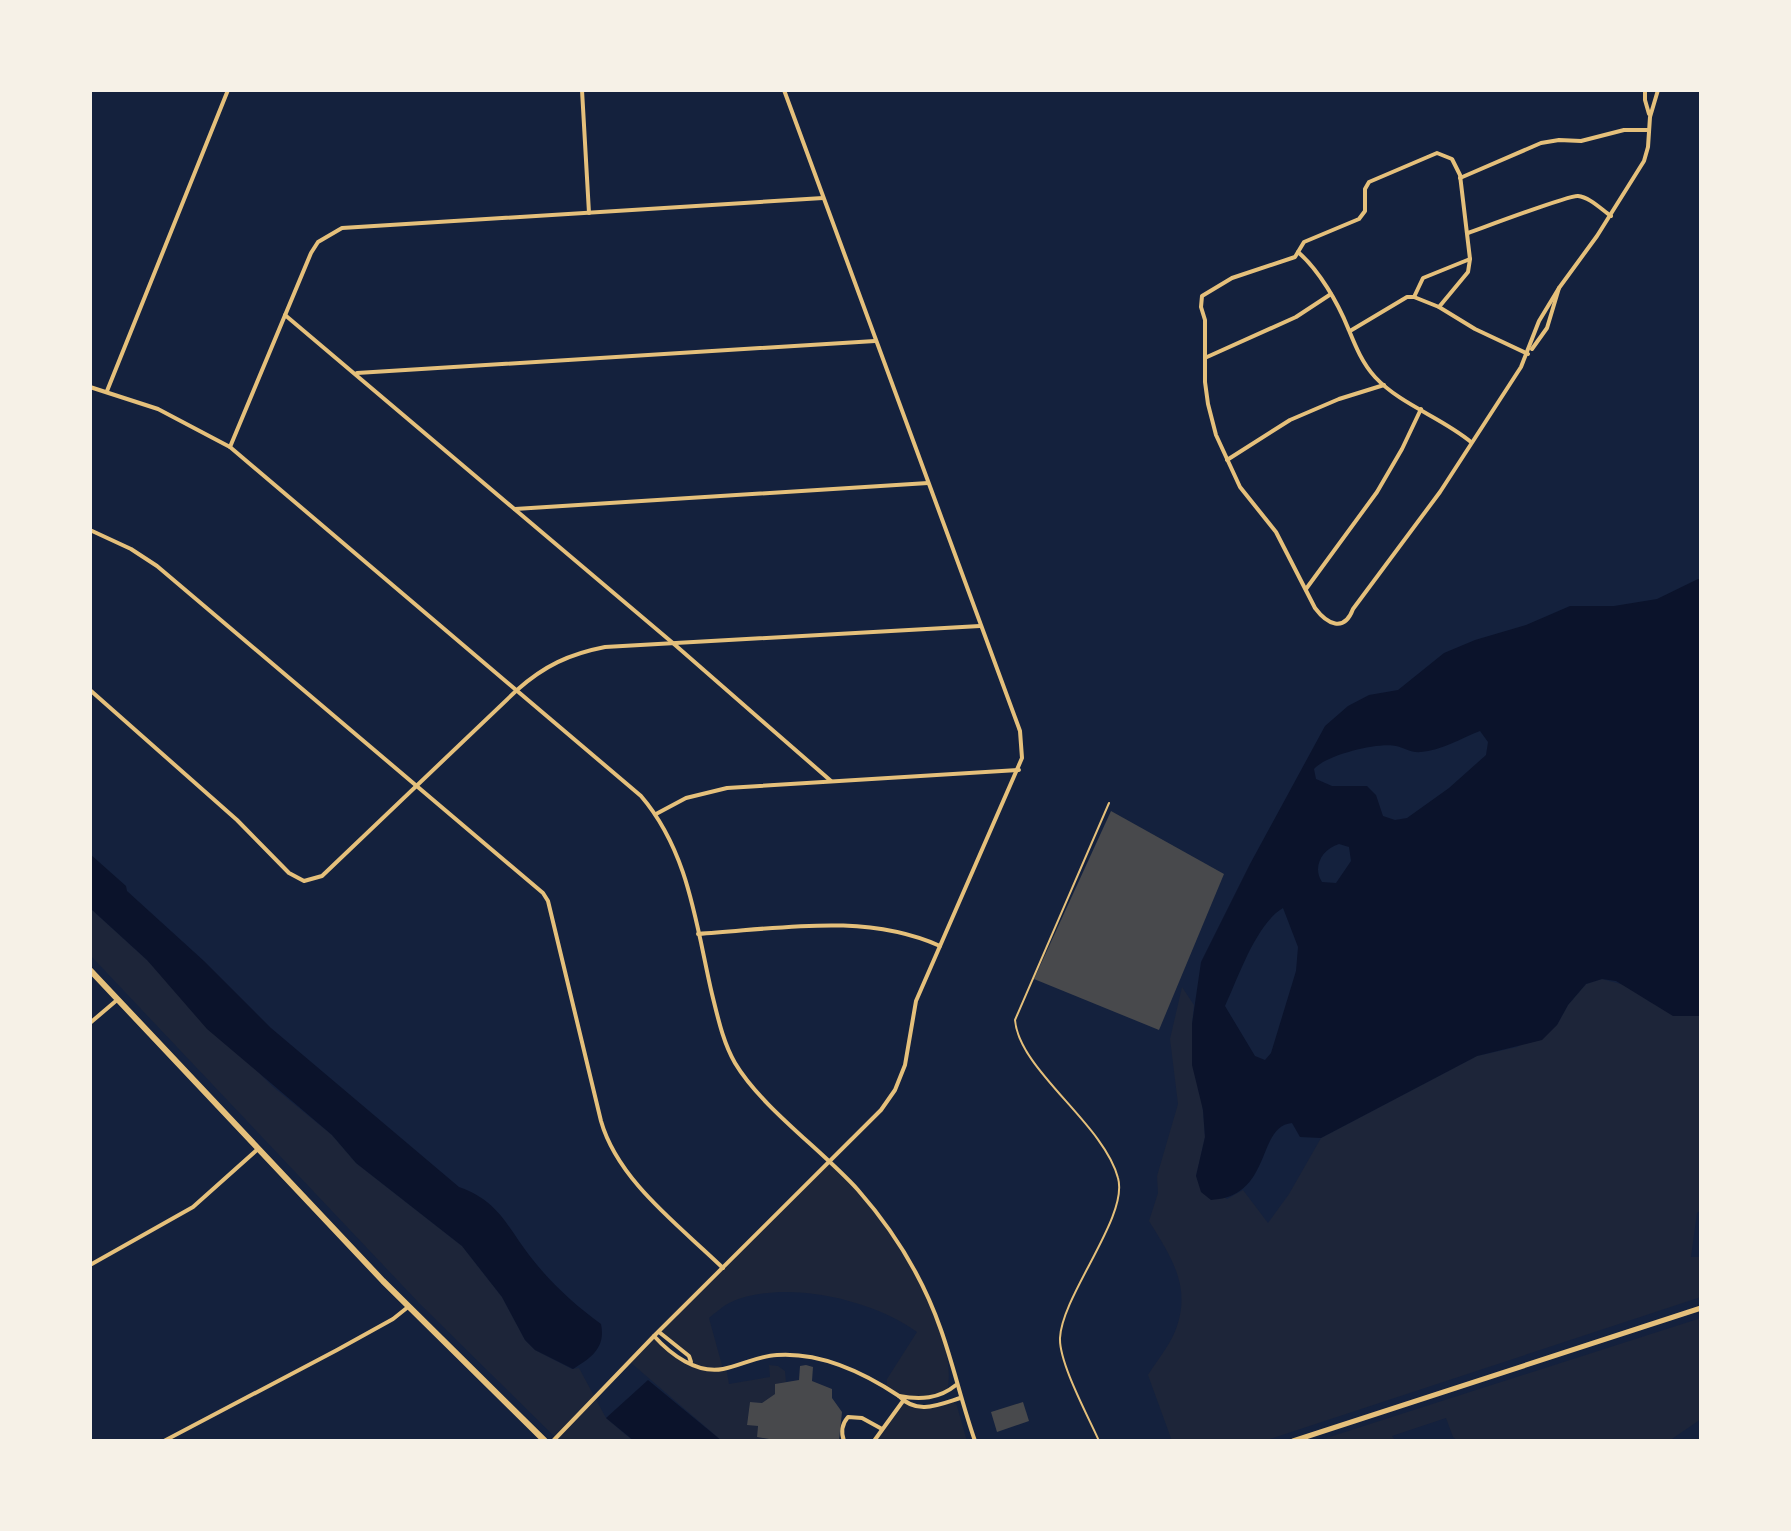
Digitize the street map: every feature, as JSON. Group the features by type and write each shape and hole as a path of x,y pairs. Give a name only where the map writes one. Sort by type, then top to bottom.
{"main road":[{"path":"90,970 408,1307 545,1441"}],"street":[{"path":"107,391 228,90"},
{"path":"582,90 589,213"},
{"path":"553,1441 828,1160 874,1120 895,1090 905,1065 916,1001 1019,770 1020,731 784,90"},
{"path":"1645,90 1650,117"},
{"path":"1528,354 1539,321 1611,216 1644,161 1650,117 1658,90"},
{"path":"1460,178 1541,143 1581,141 1624,130 1648,130"},
{"path":"1439,307 1468,272 1470,259 1460,178 1452,159 1437,153 1386,173 1367,185 1366,207 1359,219 1304,242 1295,257 1232,278 1202,296 1208,404 1216,435 1240,487 1276,532 1320,615 1335,623 1347,622 1353,609 1440,492 1547,328 1559,288"},
{"path":"1468,233 1551,205 1568,196 1583,196 1611,216"},
{"path":"230,447 311,253 318,242 342,228 824,198"},
{"path":"1298,252 1331,294 1369,369 1405,401 1456,429 1471,442"},
{"path":"1414,297 1423,278 1470,259"},
{"path":"1207,357 1296,317 1331,294"},
{"path":"1349,331 1407,297 1414,297 1528,354"},
{"path":"285,315 831,781"},
{"path":"355,373 875,341"},
{"path":"1227,460 1290,420 1339,399 1384,385"},
{"path":"90,387 176,416 230,447 641,796 656,814 678,854 720,1024 735,1063 759,1093 857,1189 890,1230 912,1265 941,1328 975,1441"},
{"path":"1306,589 1377,492 1421,408"},
{"path":"515,509 928,483"},
{"path":"90,530 118,542 157,566 546,897 601,1121 612,1151 623,1169 723,1268"},
{"path":"90,690 217,801 289,873 304,881 322,876 543,668 583,651 605,647 980,626"},
{"path":"656,814 676,802 709,791 1019,770"},
{"path":"698,934 862,925 911,934 941,946"},
{"path":"90,1023 117,1000"},
{"path":"90,1265 193,1207 258,1149"},
{"path":"164,1441 348,1344 408,1307"},
{"path":"1293,1441 1701,1308"},
{"path":"656,1334 674,1355 703,1370 723,1369 753,1358 780,1354 825,1359 873,1379 909,1406 929,1407 960,1398"},
{"path":"899,1396 917,1399 940,1395 956,1385"},
{"path":"874,1441 903,1401"},
{"path":"844,1441 844,1422 848,1417 862,1418 882,1429"}],"lane":[{"path":"1099,1441 1069,1373 1060,1335 1069,1307 1112,1214 1119,1179 1106,1151 1021,1044 1015,1020 1109,803"}],"shaded area":[{"path":"1701,579 1701,1016 1673,1016 1616,981 1602,979 1586,984 1568,1005 1557,1025 1542,1040 1477,1056 1321,1138 1300,1137 1292,1123 1281,1127 1245,1187 1231,1196 1211,1200 1201,1192 1196,1176 1205,1137 1203,1110 1192,1065 1192,1024 1201,962 1325,726 1348,706 1369,695 1398,690 1444,653 1475,640 1526,625 1570,606 1614,606 1657,599","holes":["1480,731 1488,742 1486,755 1449,788 1407,818 1395,820 1383,816 1376,795 1367,786 1332,786 1316,779 1314,769 1320,764 1353,751 1388,745 1414,752 1428,751","1333,846 1349,847 1351,861 1336,883 1322,882 1318,870 1320,859","1283,908 1298,947 1296,971 1271,1053 1265,1060 1255,1056 1225,1006 1256,938"]},
{"path":"90,854 271,1028 459,1187 494,1208 548,1278 601,1324 601,1340 596,1351 573,1369 535,1350 525,1340 502,1297 462,1246 356,1163 332,1135 207,1029 147,960 90,908"},
{"path":"90,908 147,960 272,1086 332,1135 356,1163 462,1246 502,1297 525,1340 535,1350 572,1369 579,1368 606,1418 633,1441 559,1441 419,1303 90,955"},
{"path":"1602,979 1628,986 1650,1002 1701,1011 1701,1210 1697,1213 1691,1257 1701,1257 1701,1297 1264,1441 1172,1441 1148,1375 1175,1332 1181,1311 1180,1284 1171,1258 1149,1221 1158,1193 1157,1176 1178,1104 1170,1039 1182,987 1194,1005 1192,1024 1205,1137 1196,1176 1227,1199 1243,1190 1268,1223 1289,1194 1321,1138 1477,1056 1517,1047 1557,1025 1568,1005 1586,984"},
{"path":"828,1160 884,1221 923,1286 947,1353 947,1392 909,1397 887,1389 887,1379 917,1332 898,1320 852,1302 826,1296 774,1292 750,1296 729,1303 709,1318 729,1384 770,1377 769,1365 785,1371 786,1382 776,1384 775,1394 762,1403 750,1402 747,1424 758,1426 757,1437 769,1441 722,1441 630,1362 654,1336 674,1355 690,1362 689,1356 659,1332"},
{"path":"1701,1318 1701,1419 1669,1441 1458,1441 1453,1437 1446,1418 1392,1436 1396,1441 1317,1441"},
{"path":"648,1380 722,1441 634,1441 606,1418"},
{"path":"953,1400 967,1441 874,1441 903,1401 918,1408"}],"building":[{"path":"1111,811 1224,874 1159,1030 1034,979"},
{"path":"800,1366 813,1367 812,1381 832,1389 832,1398 842,1412 839,1441 769,1441 757,1437 758,1426 747,1425 750,1402 762,1403 775,1394 775,1384 799,1380"},
{"path":"1023,1402 1029,1421 997,1432 991,1412"}]}
